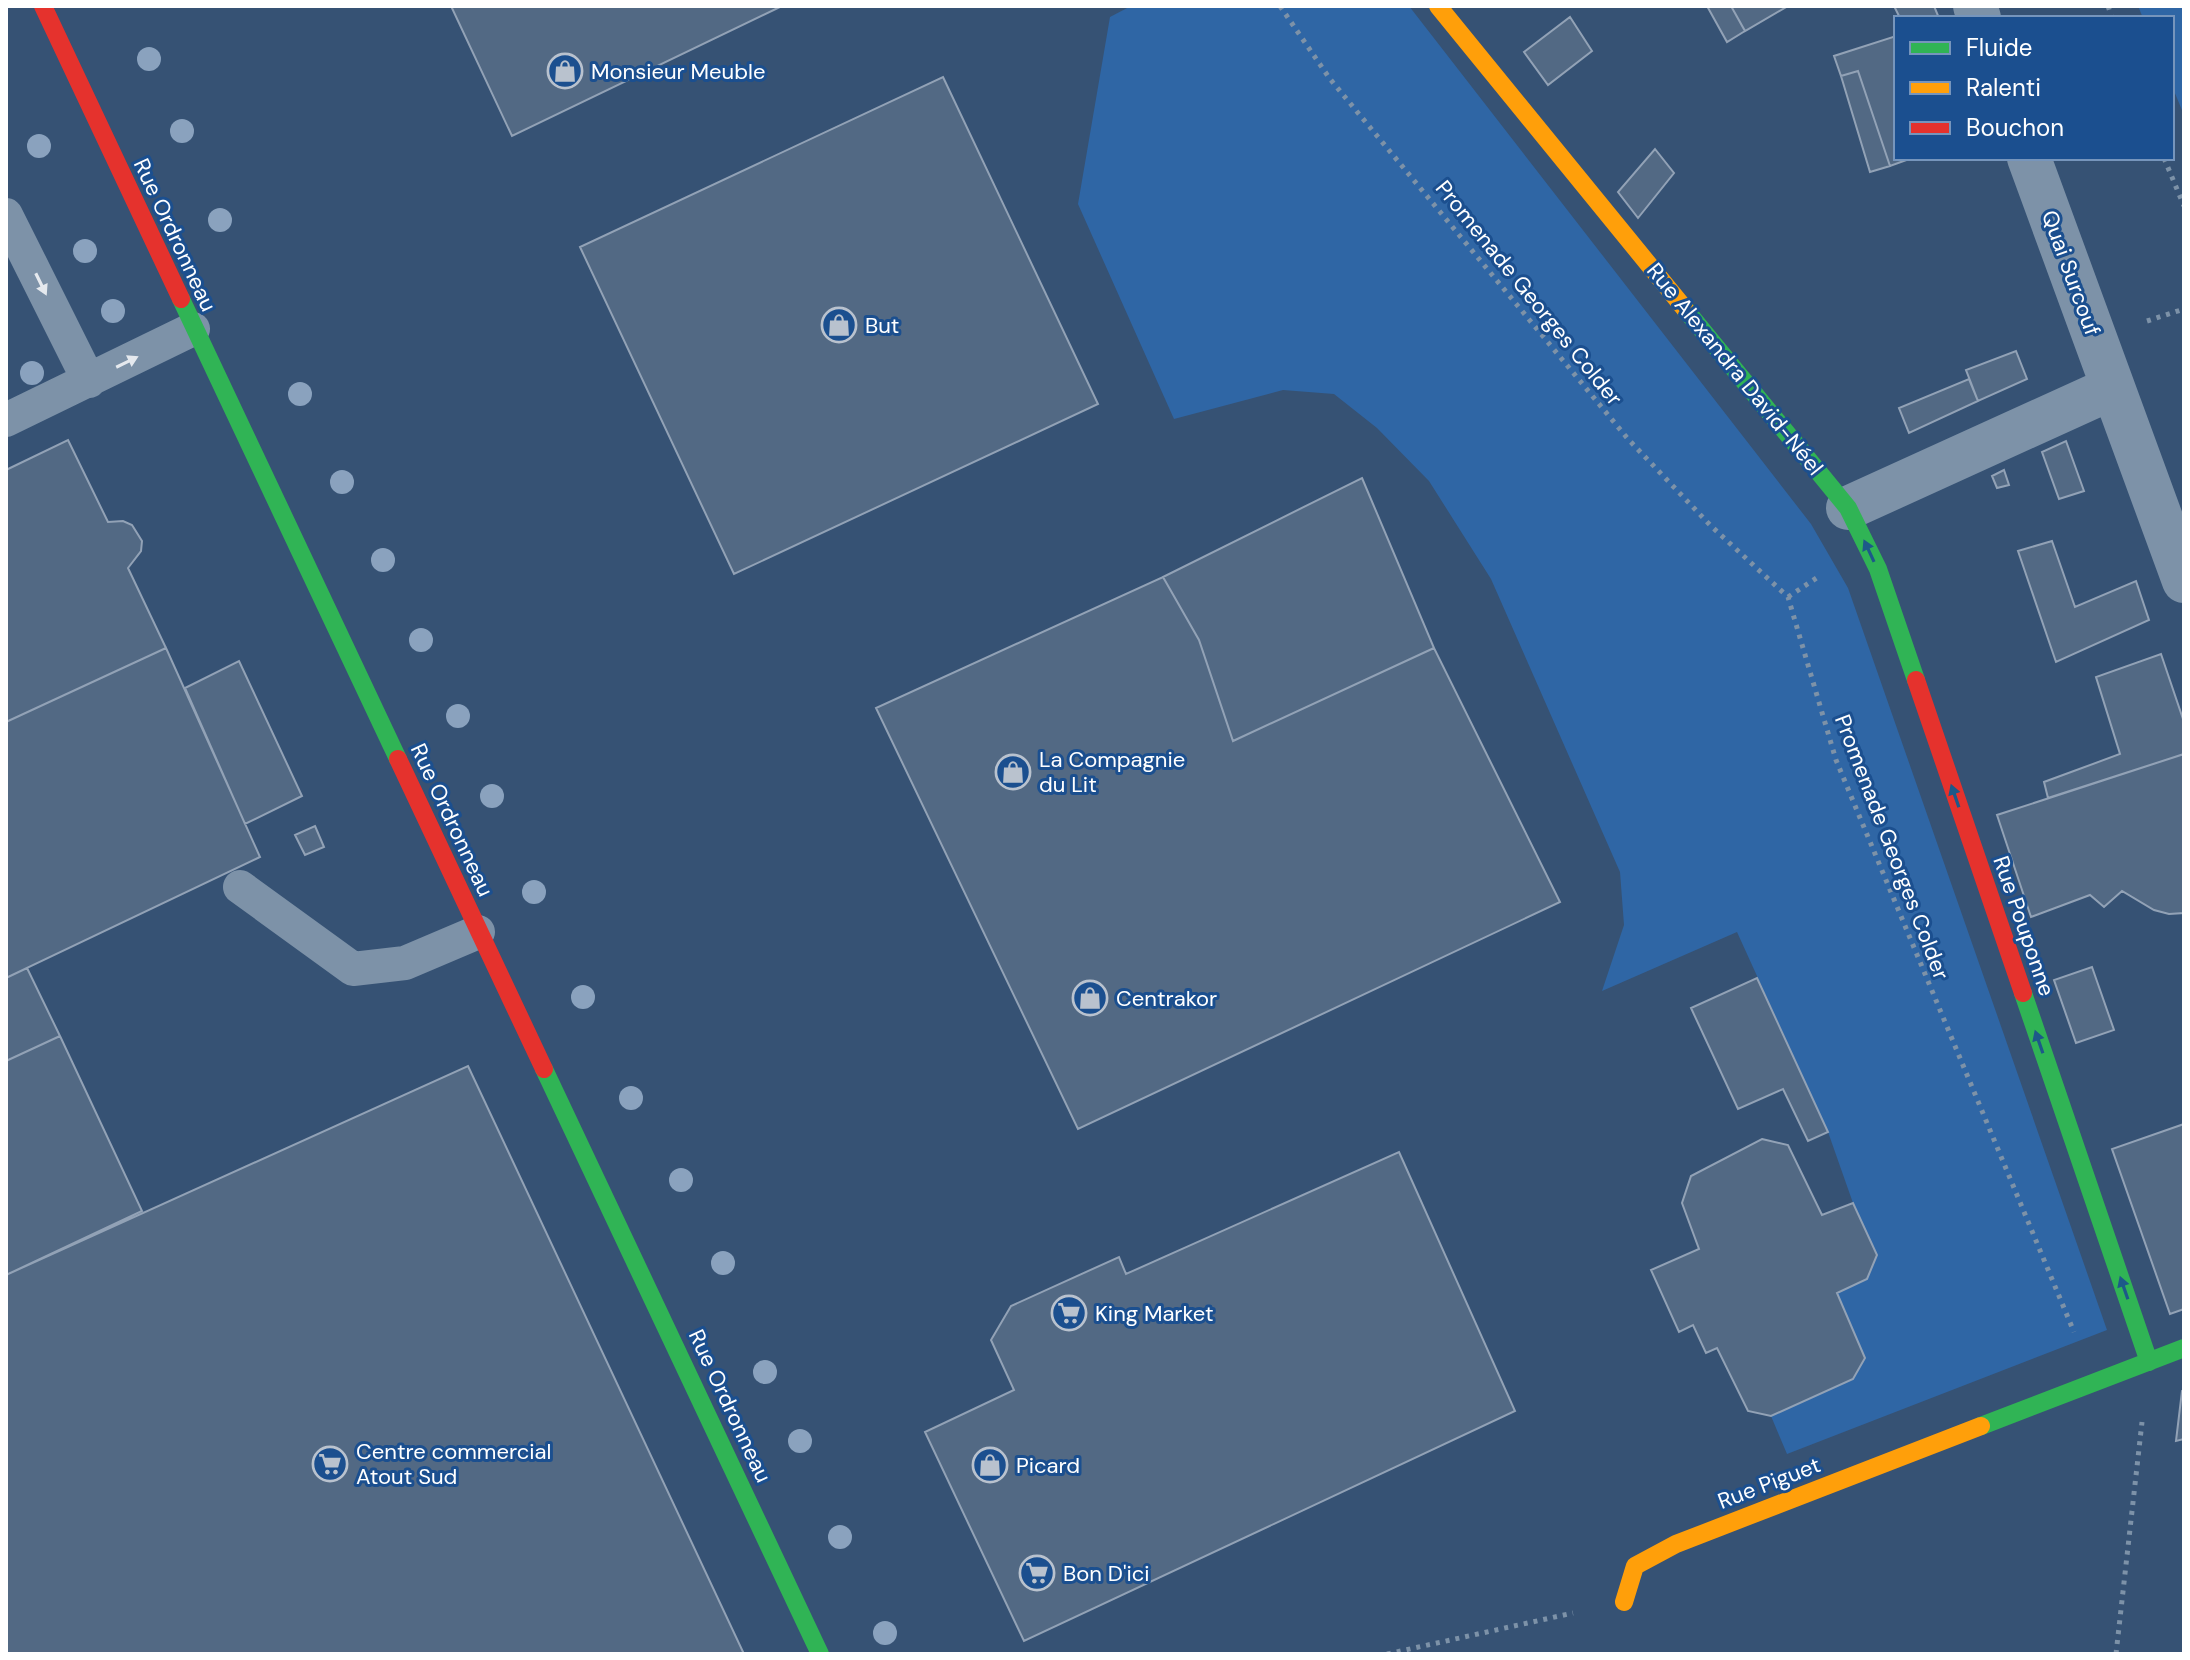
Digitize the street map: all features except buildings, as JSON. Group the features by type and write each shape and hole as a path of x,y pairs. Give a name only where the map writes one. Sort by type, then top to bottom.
{"street":[{"name":"Rue Ordronneau","path":"43,6 820,1654"},
{"name":"Rue Alexandra David-Néel","path":"1438,6 1848,508"},
{"name":"Quai Surcouf","path":"2030,160 2184,581"},
{"path":"1848,508 2112,388"},
{"name":"Rue Pouponne","path":"1848,508 1878,569 2149,1362"},
{"name":"Rue Piguet","path":"1624,1602 1635,1566 1676,1544 2184,1348"}],"lane":[{"path":"6,215 89,381"},
{"path":"6,420 193,329"},
{"path":"240,887 353,969 405,963 478,932"}],"path":[{"name":"Promenade Georges Colder","path":"1280,6 1330,79 1628,439 1711,526 1788,597 1836,760 2095,1382"},
{"path":"2165,160 2184,206"},
{"path":"2164,316 2184,309"},
{"path":"2116,1654 2149,1362"},
{"path":"1387,1654 1624,1602"}],"shaded area":[{"path":"1131,6 1409,6 1811,524 1848,588 2107,1330 1787,1454 1771,1416 1853,1379 1865,1358 1837,1293 1867,1279 1877,1255 1853,1203 1828,1132 1737,932 1602,991 1624,925 1620,872 1491,579 1429,481 1377,428 1334,394 1283,390 1174,419 1078,204 1110,17"},
{"path":"2138,6 2184,6 2184,115 2174,91 2174,16 2142,16"}],"traffic: fast":[{"path":"181,299 398,759"},
{"path":"1685,309 1848,508 1878,569 1916,680"},
{"path":"2023,993 2149,1362"},
{"path":"544,1069 820,1654"},
{"path":"1981,1426 2184,1348"}],"traffic: slow":[{"path":"1438,6 1685,309"},
{"path":"1624,1602 1635,1566 1676,1544 1981,1426"}],"traffic: jam":[{"path":"43,6 181,299"},
{"path":"1916,680 2023,993"},
{"path":"398,759 544,1069"}],"place":[{"name":"Monsieur Meuble","path":"565,71"},
{"name":"But","path":"839,325"},
{"name":"La Compagnie du Lit","path":"1013,772"},
{"name":"Centrakor","path":"1090,998"},
{"name":"King Market","path":"1069,1313"},
{"name":"Centre commercial Atout Sud","path":"330,1464"},
{"name":"Picard","path":"990,1465"},
{"name":"Bon D'ici","path":"1037,1573"}]}
